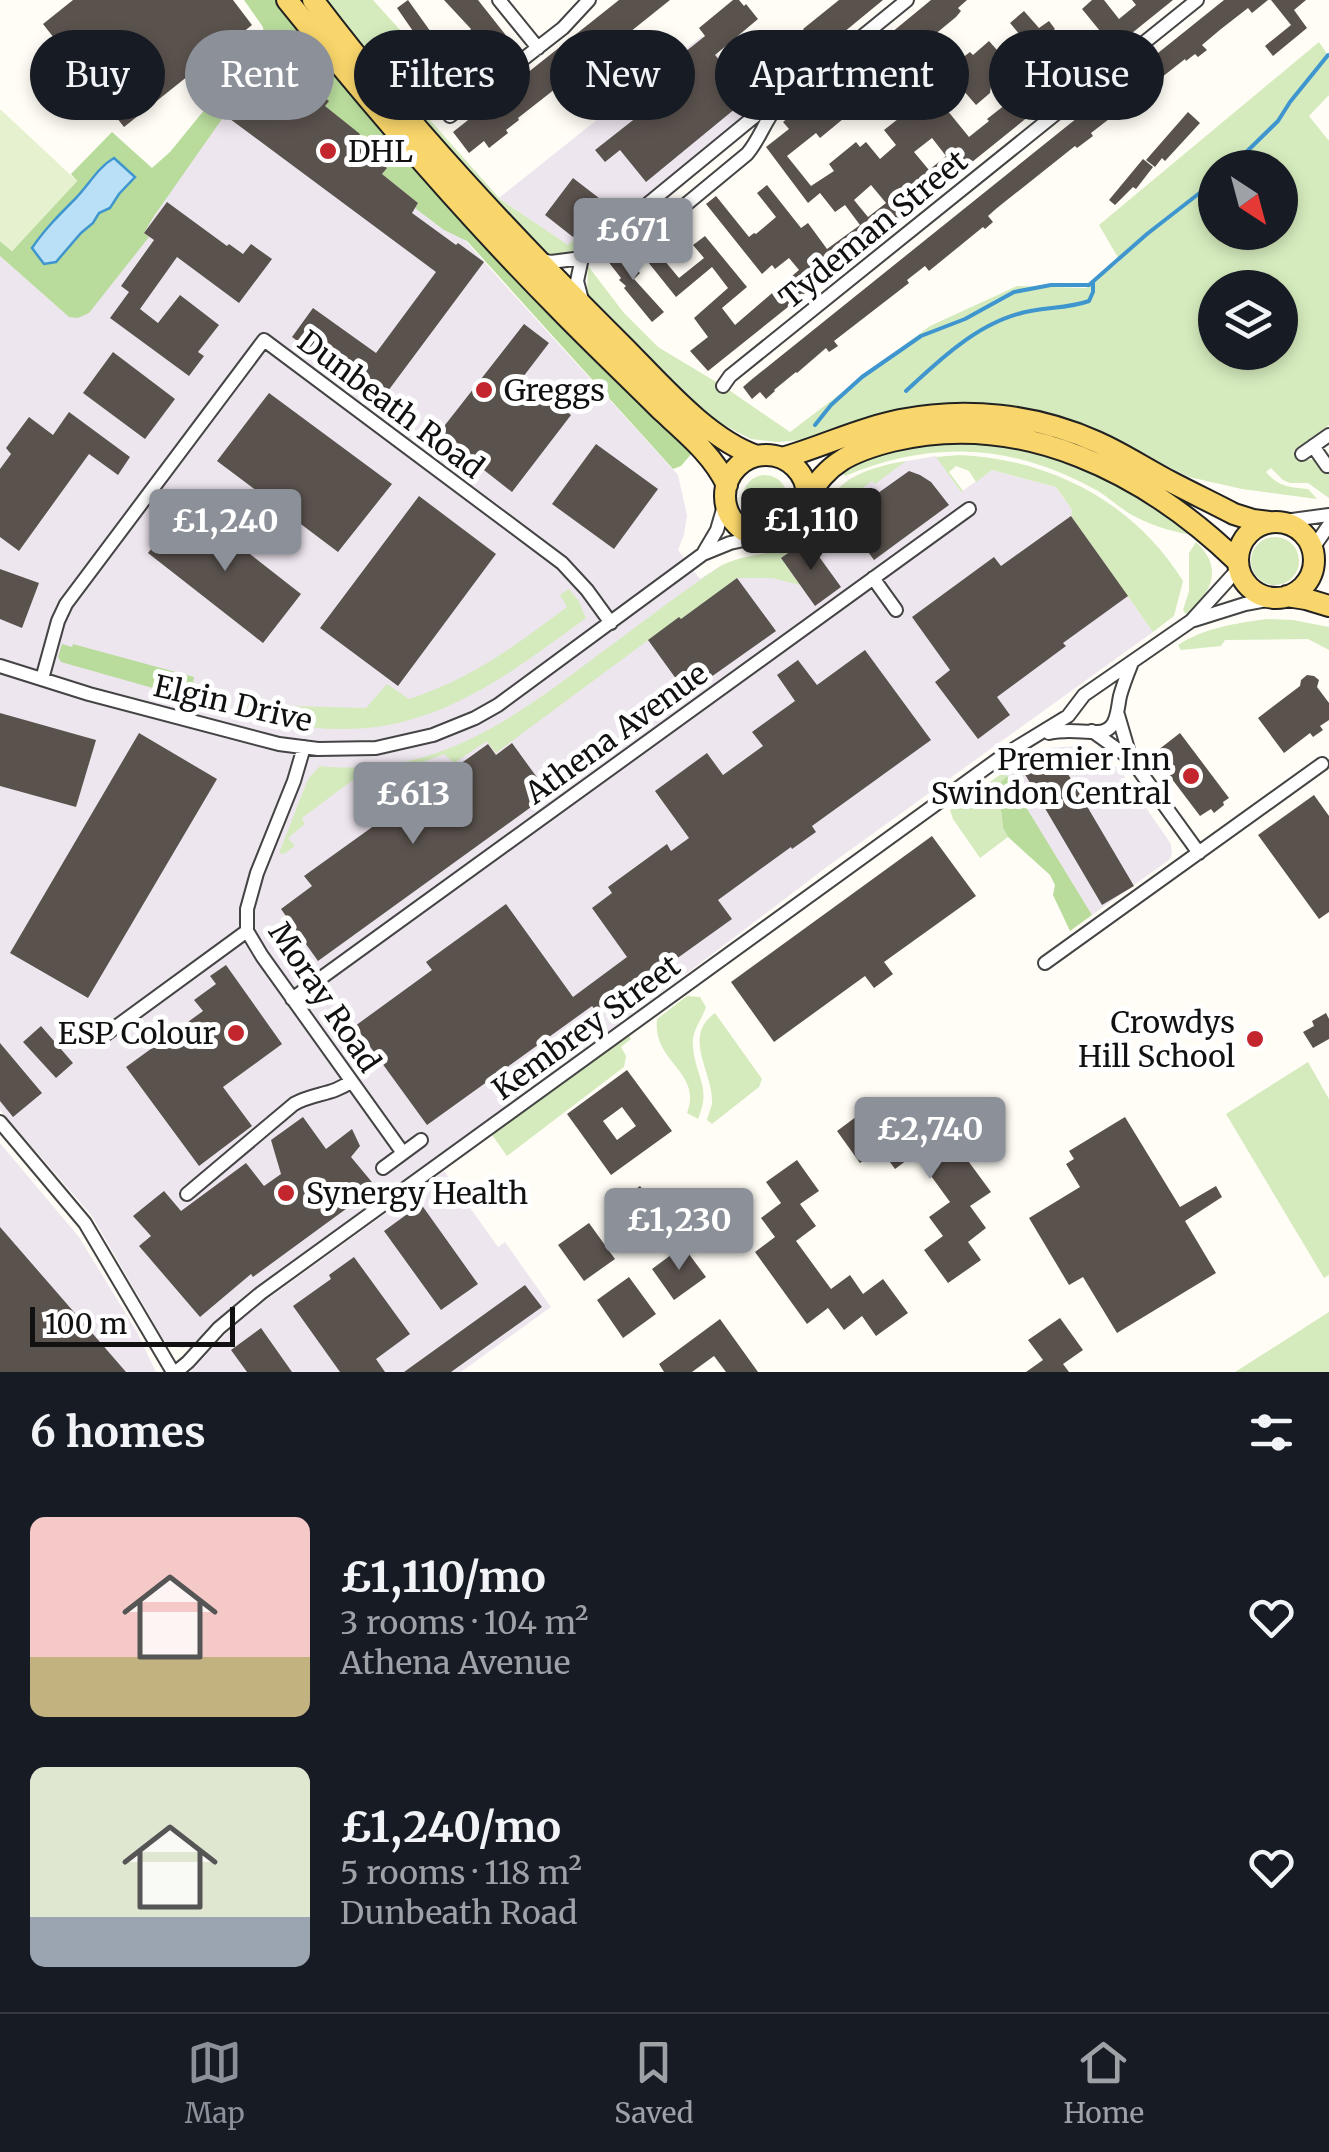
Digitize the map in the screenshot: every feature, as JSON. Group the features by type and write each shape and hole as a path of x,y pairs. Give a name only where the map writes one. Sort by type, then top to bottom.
{"main road":[{"path":"287,0 477,223 580,331 701,448 716,466 728,511 749,532 776,535 792,527 819,478 831,467 866,449 935,434 1009,436 1057,447 1103,466 1189,520 1239,565 1250,588 1269,597 1306,599 1329,606"},
{"path":"313,0 474,192 585,308 696,416 738,448 757,456"},
{"path":"782,458 899,420 960,413 1009,416 1062,428 1089,438 1234,514 1295,527 1309,540 1319,558 1305,585 1283,597"},
{"path":"726,492 738,466 757,456 769,455 794,465 802,475 807,498"},
{"path":"1239,565 1239,552 1250,532 1273,522"}],"street":[{"path":"499,0 538,48"},
{"path":"530,54 563,28 589,0"},
{"path":"632,249 747,154 778,105 907,0"},
{"name":"Tydeman Street","path":"724,386 730,376 1197,0"},
{"path":"539,260 582,258 750,120"},
{"path":"582,258 577,281 585,308"},
{"name":"Dunbeath Road","path":"42,679 66,604 264,340 562,563 611,623"},
{"path":"1327,466 1307,450 1329,434"},
{"name":"Elgin Drive","path":"703,554 717,530 726,492"},
{"name":"Athena Avenue","path":"292,999 969,509"},
{"path":"1273,522 1329,515"},
{"path":"1319,558 1329,524"},
{"name":"Elgin Drive","path":"0,666 279,744 318,749 376,748 454,727 498,705 703,554 762,536"},
{"name":"Kembrey Street","path":"174,1372 235,1314 340,1235 990,766 1068,716 1083,696 1191,621 1239,565"},
{"path":"873,578 896,610"},
{"name":"Kembrey Street","path":"1191,621 1283,597"},
{"path":"1118,712 1130,665"},
{"path":"1089,692 1107,692 1114,699 1131,759"},
{"path":"1077,706 1078,720 1131,759 1199,852"},
{"name":"Kembrey Street","path":"1036,736 1057,731 1106,730 1114,724 1118,712"},
{"name":"Moray Road","path":"304,747 256,873 247,909 247,931 403,1153"},
{"path":"1045,962 1322,764"},
{"path":"102,1037 247,931"},
{"path":"187,1194 294,1104 342,1089 352,1081"},
{"path":"0,1122 85,1223 174,1372"},
{"path":"383,1168 421,1140"}],"shaded area":[{"path":"702,36 715,51 715,120 742,120 590,245 576,238 568,246 499,198 597,120 695,120 695,42"},
{"path":"334,92 354,114 354,120 359,120 678,475 687,515 678,550 700,579 722,565 780,551 803,541 830,497 849,479 890,464 936,456 961,492 992,470 1056,487 1072,510 1071,517 1153,632 249,1292 192,1344 183,1348 171,1346 163,1339 92,1216 0,1110 0,256 69,317 215,120 334,120"},
{"path":"1078,746 1099,754 1120,770 1171,844 1172,854 1092,915 1004,772 1046,748"},
{"path":"0,1143 79,1237 137,1332 156,1372 0,1372"},
{"path":"444,1171 498,1247 505,1242 551,1307 461,1372 190,1372 240,1319"}],"green space":[{"path":"244,0 275,0 300,30 263,30"},
{"path":"323,0 373,0 400,30 354,30 354,37"},
{"path":"1319,42 1329,57 1329,95 1309,116 1329,141 1329,425 1293,451 1301,461 1314,459 1323,471 1329,468 1329,498 1308,483 1283,480 1271,468 1266,472 1275,481 1308,489 1317,499 1189,477 1063,417 998,405 935,405 859,420 815,439 751,439 718,422 690,399 587,296 588,266 624,313 658,347 790,432 930,326 1017,286 1086,288 1120,261 1099,225"},
{"path":"334,66 354,88 354,120 384,120 692,453 681,466 673,469 467,241 444,230 415,208 418,203 382,174 386,169 353,143 359,134 334,113"},
{"path":"0,109 77,181 12,251 0,241"},
{"path":"196,120 221,120 154,216 144,233 149,237 89,313 69,317 0,256 0,241 12,251 77,181 71,174 112,132 152,168","holes":["108,161 131,182 56,262 44,264 32,248 34,244"]},
{"path":"423,120 430,120 500,199 568,245 576,238 586,243 561,255 544,253"},
{"path":"950,441 998,443 1075,465 1145,502 1188,534 1136,517 1067,475 1005,456 942,452 910,456 845,476 843,473 881,454"},
{"path":"959,455 1026,465 1087,490 1115,507 1163,553 1183,581 1174,616 1153,632 1071,516 1072,510 1056,487 992,470 976,482 969,471 956,466 949,472 961,492 936,457"},
{"path":"906,461 819,519 843,484 878,467"},
{"path":"765,475 781,481 787,497 781,513 765,519 749,513 743,497 749,481"},
{"path":"1275,537 1292,544 1299,561 1292,578 1275,585 1258,578 1251,561 1258,544"},
{"path":"803,541 781,558 800,585 772,578 737,578 686,616 685,626 678,618 496,753 487,741 454,763 444,754 413,766 361,774 302,818 305,824 288,838 295,846 279,853 308,779 320,766 399,763 470,739 534,701 722,565"},
{"path":"1196,542 1210,561 1211,580 1202,598 1186,614 1183,610 1189,591 1189,553"},
{"path":"569,589 586,618 500,678 440,710 407,721 337,729 253,715 254,711 245,708 248,696 293,706 366,708 387,684 409,699 431,691 492,660 567,607 560,595"},
{"path":"1267,619 1329,627 1329,650 1308,639 1225,640 1221,646 1181,650 1178,645 1209,630"},
{"path":"62,644 194,677 193,682 200,685 195,700 61,662 58,657"},
{"path":"1004,772 1007,776 998,785 1003,828 1008,837 980,858 950,810"},
{"path":"1007,776 1092,915 1070,931 1053,895 1055,885 1050,875 1003,828 998,785"},
{"path":"687,996 700,997 706,1007 693,1041 703,1090 698,1119 687,1113 688,1087 658,1034 657,1019"},
{"path":"715,1013 762,1079 759,1087 712,1124 707,1120 712,1104 700,1033"},
{"path":"629,1035 631,1039 621,1047 626,1056 624,1067 507,1156 492,1135"},
{"path":"1308,1062 1329,1099 1329,1275 1324,1278 1226,1114"},
{"path":"1329,1312 1329,1372 1235,1372"}],"water":[{"path":"114,158 135,177 56,262 44,264 32,248"}],"building":[{"path":"73,0 233,0 252,25 246,30 185,30 185,78 165,94 165,30 48,30 43,24"},
{"path":"408,0 429,30 412,30 397,8"},
{"path":"444,0 478,0 502,30 471,29"},
{"path":"619,0 670,0 632,30 581,30"},
{"path":"733,0 746,4 758,19 745,30 715,30 715,120 721,120 646,182 620,150 605,162 595,150 633,120 695,120 695,44 705,36 699,28"},
{"path":"839,0 883,0 847,30 803,29"},
{"path":"931,0 967,0 958,8 961,11 940,30 895,30"},
{"path":"1092,0 1104,0 1119,19 1136,5 1132,0 1173,0 1136,30 1099,30 1082,9"},
{"path":"1224,0 1268,0 1252,13 1248,8 1202,45 1207,50 1198,57 1195,54 1185,59 1164,76 1164,48"},
{"path":"1271,0 1306,0 1294,10 1307,28 1273,56 1265,46 1291,25"},
{"path":"1024,11 1039,28 1049,21 1055,29 1016,30 1010,23"},
{"path":"989,41 989,94 976,105 969,97 969,53 973,55"},
{"path":"550,55 550,93 530,109 530,71"},
{"path":"1188,112 1200,123 1155,167 1146,160"},
{"path":"334,113 360,134 353,143 387,168 382,174 418,203 412,213 484,262 385,395 351,371 346,377 292,337 313,308 376,353 436,272 231,120 334,120"},
{"path":"989,117 1024,120 708,371 690,351 708,337 694,318 728,288 712,267 676,297 644,257 654,248 679,278 704,258 693,245 705,236 747,287 722,308 735,325 799,270 789,258 762,274 706,204 716,196 749,237 776,217 757,193 767,185 801,228 808,223 827,249 860,225 845,205 835,212 820,193 808,203 766,147 789,129 785,120 842,120 820,138 816,133 787,156 811,186 834,171 829,164 856,142 860,147 866,142 880,159 896,145 884,130 897,120 955,120 969,137","holes":["932,138 946,156 929,170 914,152","871,185 886,203 868,217 854,200"]},
{"path":"468,120 519,120 489,148 484,141 469,153 453,132"},
{"path":"1075,120 1108,120 1091,133 1093,136 997,208 988,216 993,222 985,229 929,271 925,266 834,341 838,346 829,352 826,348 766,399 760,392 752,399 743,387"},
{"path":"1143,159 1153,167 1136,189 1133,187 1115,205 1109,200"},
{"path":"573,178 608,205 585,236 578,231 573,237 545,215"},
{"path":"167,202 227,246 243,254 251,244 272,259 239,303 177,257 140,309 158,323 180,295 219,325 198,352 204,356 189,376 110,318 129,292 121,286 154,240 144,233"},
{"path":"614,245 640,273 634,279 664,312 652,322 603,255"},
{"path":"524,324 549,343 523,377 571,415 512,492 438,434"},
{"path":"113,352 175,399 145,439 83,393"},
{"path":"269,393 392,484 338,552 217,461"},
{"path":"69,412 130,457 118,475 89,454 19,551 0,537 0,469 11,454 6,448 29,417 53,435"},
{"path":"596,444 658,489 614,549 552,504"},
{"path":"909,471 931,482 949,505 874,560 843,518"},
{"path":"419,496 496,554 398,686 320,628"},
{"path":"186,504 301,594 263,643 148,553"},
{"path":"1071,516 1128,596 997,697 1010,715 978,739 935,682 950,670 912,617 994,557 1001,566"},
{"path":"807,540 841,587 815,606 781,558"},
{"path":"0,569 39,583 22,628 0,619"},
{"path":"737,578 776,631 687,694 648,640"},
{"path":"865,650 931,740 812,826 816,832 718,900 732,919 597,1012 592,1006 427,1125 355,1026 432,970 426,962 506,904 573,997 627,957 592,908 612,893 608,887 667,844 671,851 689,838 655,791 707,753 723,775 763,746 752,732 795,701 777,675 798,660 817,685"},
{"path":"1307,675 1319,680 1317,687 1329,703 1329,720 1320,726 1323,730 1313,737 1310,733 1284,753 1258,718 1300,686"},
{"path":"0,713 96,740 76,807 0,786"},
{"path":"139,733 217,779 88,998 10,953"},
{"name":"Premier Inn Swindon Central","path":"1180,733 1229,798 1214,813 1211,809 1200,816 1153,754"},
{"path":"512,743 549,794 318,961 281,909 312,886 304,876 488,744 496,755"},
{"path":"1055,752 1134,886 1102,905 1023,771"},
{"path":"1314,795 1329,816 1329,912 1319,919 1258,835"},
{"path":"932,836 976,896 884,962 893,974 874,988 865,976 774,1042 731,982"},
{"path":"226,965 282,1044 223,1087 252,1126 199,1166 126,1067 203,1011 194,1000 216,984 210,976"},
{"path":"1326,1013 1329,1039 1313,1048 1303,1032"},
{"path":"41,1026 73,1063 56,1078 23,1042"},
{"path":"0,1043 42,1093 13,1117 0,1101"},
{"path":"627,1070 672,1131 611,1175 567,1114","holes":["622,1107 636,1126 617,1140 603,1121"]},
{"path":"868,1108 884,1129 903,1115 918,1135 938,1120 991,1192 970,1206 986,1228 968,1242 981,1260 948,1283 924,1250 943,1236 929,1217 950,1202 915,1154 895,1169 880,1148 860,1163 837,1131"},
{"name":"Synergy Health","path":"303,1117 326,1149 352,1129 360,1146 351,1157 376,1187 253,1277 251,1274 200,1317 139,1246 151,1236 133,1216 164,1191 181,1211 246,1163 264,1186 281,1174 271,1140"},
{"path":"1125,1117 1180,1207 1216,1186 1222,1197 1185,1221 1216,1273 1117,1333 1083,1277 1069,1285 1029,1218 1080,1187 1066,1164 1074,1159 1069,1151"},
{"path":"797,1160 819,1191 800,1204 816,1226 796,1241 831,1289 850,1275 863,1294 883,1279 908,1313 876,1336 862,1316 844,1330 828,1308 807,1324 755,1252 775,1237 761,1218 781,1203 766,1182"},
{"path":"640,1186 663,1217 631,1240 608,1209"},
{"path":"421,1204 478,1284 441,1310 384,1231"},
{"path":"589,1223 615,1259 584,1281 558,1245"},
{"path":"0,1227 60,1296 126,1372 0,1372"},
{"path":"683,1246 706,1277 674,1300 652,1269"},
{"path":"354,1257 410,1334 376,1359 385,1372 340,1372 293,1306"},
{"path":"629,1277 656,1314 623,1338 597,1300"},
{"path":"525,1285 542,1307 451,1372 404,1372"},
{"path":"1060,1318 1083,1350 1063,1364 1069,1372 1026,1372 1043,1360 1028,1340"},
{"path":"720,1319 758,1372 726,1372 714,1356 692,1372 664,1372 659,1364"},
{"path":"261,1328 292,1372 247,1372 231,1350"}],"waterway":[{"path":"1248,150 1278,121 1328,55"},
{"path":"815,425 862,377 921,336 965,319 1014,292 1051,285 1089,285 1198,194"},
{"path":"906,391 944,357 987,327 1027,312 1089,301 1093,282"}],"place":[{"name":"DHL","path":"328,151"},
{"name":"Greggs","path":"484,390"},
{"name":"Premier Inn Swindon Central","path":"1191,776"},
{"name":"ESP Colour","path":"236,1033"},
{"name":"Crowdys Hill School","path":"1255,1039"},
{"name":"Synergy Health","path":"286,1193"}]}
